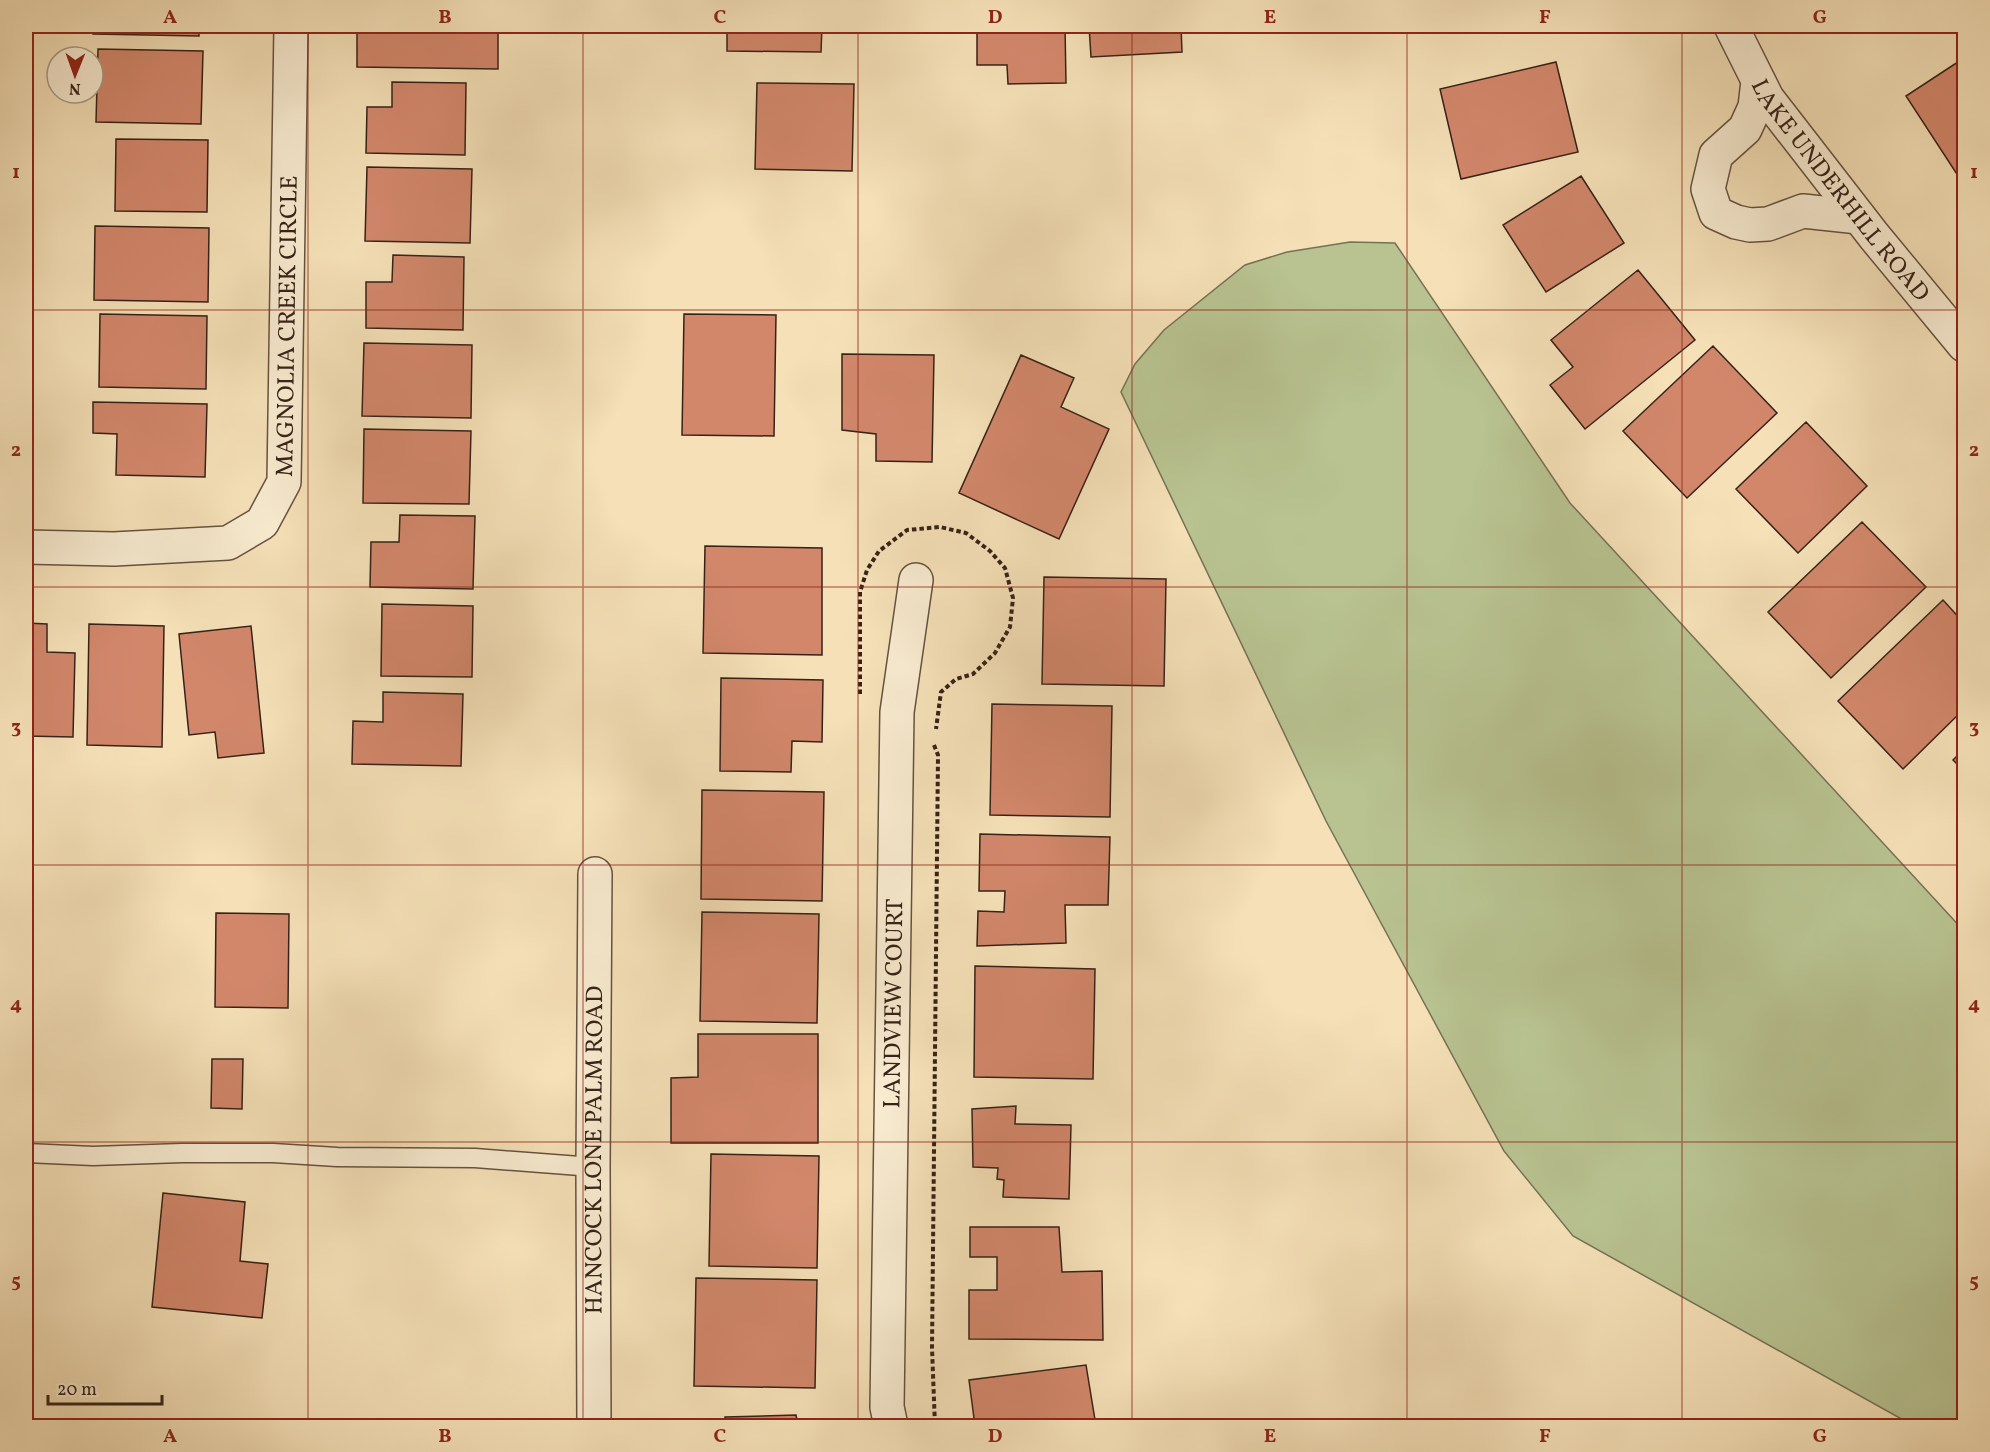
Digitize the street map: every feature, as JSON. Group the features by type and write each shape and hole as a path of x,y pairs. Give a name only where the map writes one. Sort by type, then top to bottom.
{"street":[{"name":"MAGNOLIA CREEK CIRCLE","path":"26,547 114,549 228,543 262,523 284,482 291,26"},
{"name":"LAKE UNDERHILL ROAD","path":"1731,26 1767,98 1859,217 1965,345"},
{"path":"1758,81 1755,107 1745,129 1716,154 1708,189 1716,213 1736,222 1750,225 1768,224 1803,211 1859,217"},
{"name":"LANDVIEW COURT","path":"891,1426 887,1407 897,712 916,580"},
{"name":"HANCOCK LONE PALM ROAD","path":"594,1426 595,874"}],"lane":[{"path":"26,1153 93,1156 273,1153 337,1157 475,1158 593,1167"}],"green space":[{"path":"1350,242 1395,243 1570,503 1964,931 1964,1426 1914,1426 1573,1236 1504,1151 1326,821 1121,392 1135,364 1164,330 1245,265 1287,252"}],"building":[{"path":"94,26 199,26 199,36 93,34"},
{"path":"357,26 498,26 498,69 357,67"},
{"path":"727,26 822,26 821,52 727,51"},
{"path":"977,26 1065,26 1066,83 1008,84 1007,65 977,65"},
{"path":"1089,26 1181,26 1182,52 1091,57"},
{"path":"105,49 203,51 201,124 96,122 96,105 105,105"},
{"path":"1964,58 1964,185 1906,96"},
{"path":"1556,62 1578,152 1461,179 1440,89"},
{"path":"392,82 466,83 465,155 366,153 367,107 392,107"},
{"path":"757,83 854,84 852,171 755,169"},
{"path":"116,139 208,140 207,212 115,211"},
{"path":"367,167 472,169 470,243 365,241"},
{"path":"1581,176 1624,243 1546,292 1503,225"},
{"path":"95,226 209,228 208,302 94,300"},
{"path":"393,255 464,257 463,330 366,328 366,282 392,282"},
{"path":"1638,270 1695,340 1585,429 1550,385 1573,367 1551,340"},
{"path":"26,313 30,313 29,388 26,388"},
{"path":"100,314 207,316 206,389 99,387"},
{"path":"684,314 776,315 774,436 682,435"},
{"path":"364,343 472,345 471,418 362,416"},
{"path":"1713,346 1777,413 1687,498 1623,431"},
{"path":"842,354 934,355 932,462 876,461 876,434 842,430"},
{"path":"1021,355 1074,378 1061,407 1109,429 1059,539 959,493"},
{"path":"93,402 207,404 205,477 116,475 117,434 93,433"},
{"path":"1806,422 1867,486 1798,553 1736,489"},
{"path":"364,429 471,431 469,504 363,503"},
{"path":"400,515 475,516 473,589 370,587 371,542 399,542"},
{"path":"1862,522 1926,587 1831,678 1768,612"},
{"path":"705,546 822,548 822,655 703,653"},
{"path":"1044,577 1166,579 1164,686 1042,684"},
{"path":"1943,600 1964,623 1964,709 1903,769 1838,701"},
{"path":"382,604 473,606 472,677 381,676"},
{"path":"26,623 47,624 47,652 75,653 73,737 26,736"},
{"path":"89,624 164,626 162,747 87,745"},
{"path":"251,626 264,753 218,758 215,732 189,735 179,634"},
{"path":"721,678 823,680 822,742 792,741 791,772 720,771"},
{"path":"383,692 463,694 461,766 352,764 353,721 383,722"},
{"path":"992,704 1112,706 1110,817 990,815"},
{"path":"1964,749 1964,771 1953,760"},
{"path":"702,790 824,792 822,901 701,899"},
{"path":"980,834 1110,837 1108,905 1065,905 1066,943 977,946 978,911 1004,912 1005,891 979,891"},
{"path":"702,912 819,914 817,1023 700,1021"},
{"path":"216,913 289,914 288,1008 215,1007"},
{"path":"975,966 1095,969 1093,1079 974,1077"},
{"path":"698,1034 818,1034 818,1143 671,1143 671,1078 698,1077"},
{"path":"212,1059 243,1059 242,1109 211,1108"},
{"path":"1016,1106 1015,1124 1071,1125 1069,1199 1003,1197 1004,1180 997,1179 998,1168 973,1167 972,1109"},
{"path":"711,1154 819,1156 817,1268 709,1266"},
{"path":"163,1193 245,1202 240,1261 268,1264 262,1318 152,1307"},
{"path":"970,1227 1059,1227 1062,1272 1102,1271 1103,1340 969,1339 969,1290 997,1290 997,1257 970,1257"},
{"path":"696,1278 817,1280 815,1388 694,1386"},
{"path":"1086,1365 1096,1426 975,1426 969,1380"},
{"path":"796,1415 798,1426 725,1426 725,1417"}]}
